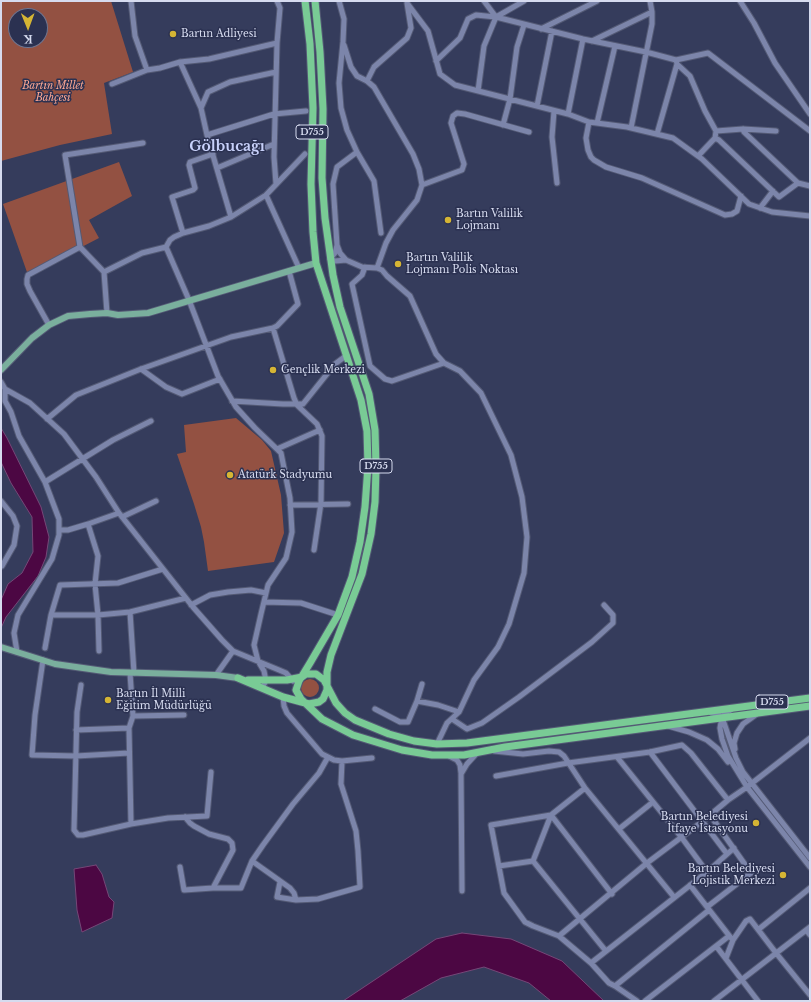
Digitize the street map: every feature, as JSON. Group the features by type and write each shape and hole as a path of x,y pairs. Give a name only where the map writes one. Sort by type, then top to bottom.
{"highway":[{"name":"D755","path":"302,677 338,615 352,577 360,542 365,507 368,466 367,430 361,400 316,262 311,184 313,108 310,44 305,1"},
{"name":"D755","path":"315,1 320,52 323,109 322,178 330,259 340,307 369,394 374,430 376,468 375,502 371,534 362,574 332,655 328,672 326,685 336,703 355,720 389,734 414,741 437,744 467,743 810,698"},
{"path":"316,262 330,259"},
{"path":"238,678 262,681 294,682 306,674 316,674 324,680 326,685 326,695 319,702 309,704 283,697 262,681"},
{"name":"D755","path":"294,682 298,695 322,719 353,735 402,750 449,756 477,753 505,747 810,706"}],"main road":[{"path":"1,370 32,338 48,326 68,316 107,313 118,315 148,313 316,262"},
{"path":"3,647 55,664 90,669 132,673 216,675 238,678"}],"street":[{"path":"131,1 135,36 147,70"},
{"path":"276,184 274,157 274,114 280,8 277,1"},
{"path":"339,1 344,20 339,83 341,108 347,130 357,152 374,181 381,233"},
{"path":"484,1 496,17"},
{"path":"541,29 597,1"},
{"path":"631,128 652,24 650,1"},
{"path":"740,1 754,23 775,63 810,114"},
{"path":"367,81 374,67 407,38 410,28 406,2"},
{"path":"406,2 428,31 440,74 455,85 568,114 589,122 631,128 673,138 698,156 749,204 772,212 810,216"},
{"path":"478,91 484,46 496,17 521,2"},
{"path":"592,40 652,12"},
{"path":"436,61 460,38 468,19 476,15 496,17 583,39 646,52 676,62 690,76 716,131 714,138 698,156"},
{"path":"503,125 510,100 517,47 524,25"},
{"path":"537,106 552,31"},
{"path":"568,114 583,39"},
{"path":"343,42 351,67 357,76 367,81 374,87 413,154 419,169 422,185 417,200 393,230 386,243 377,268"},
{"path":"112,84 147,70 180,62 209,59 277,43"},
{"path":"597,123 615,46"},
{"path":"676,62 708,53 810,131"},
{"path":"180,62 201,108 212,154 231,217"},
{"path":"657,134 676,62"},
{"path":"201,108 208,92 230,82 276,72"},
{"path":"207,135 274,114 306,111"},
{"path":"554,111 552,137 557,183"},
{"path":"422,185 462,170 464,164 451,122 453,116 457,113 529,132"},
{"path":"589,122 586,138 588,150 594,160 606,167 642,178 726,215 737,211 741,196"},
{"path":"716,131 743,129 776,131"},
{"path":"743,129 744,132 798,183 810,186"},
{"path":"714,138 719,140 779,197 798,183"},
{"path":"107,313 104,272 80,247 65,155 143,143"},
{"path":"217,168 274,144"},
{"path":"346,260 340,253 337,245 333,184 337,167 357,152"},
{"path":"183,233 172,197 195,188 189,165 190,162 212,154"},
{"path":"104,272 142,253 166,247 170,240 183,233 209,226 231,217 266,195 305,154"},
{"path":"760,208 773,191"},
{"path":"266,195 299,268"},
{"path":"337,245 335,253 330,259 335,261 346,260 365,267 382,270 410,296 436,354 444,363 460,371 481,393 511,455 522,497 527,537 524,574 509,624 498,647 474,680 459,712 447,723 437,744"},
{"path":"48,326 27,284 28,275 80,247"},
{"path":"166,247 189,300 220,379 232,401 255,428 281,453 290,505 292,532 286,558 268,585 254,644 262,681"},
{"path":"365,267 362,275 352,284 370,366 385,379 392,381 444,363"},
{"path":"47,419 76,395 207,345 230,337 273,328 280,324 298,304 289,271"},
{"path":"273,328 294,398 297,404 317,424 322,436 321,503 314,550"},
{"path":"232,401 303,404 335,364 347,355"},
{"path":"141,369 166,387 182,394 220,379"},
{"path":"1,382 5,389 5,401 11,412 19,436 45,482 58,519 59,530 52,559 18,615 14,633 17,652"},
{"path":"5,389 30,403 64,434 96,477 120,515 186,598 233,651 279,670 294,682"},
{"path":"45,482 113,440 151,421"},
{"path":"277,449 320,430"},
{"path":"1,501 13,516 17,526 14,545 2,566"},
{"path":"59,530 68,530 147,507 156,501"},
{"path":"290,505 321,503 348,504"},
{"path":"88,524 98,556 95,584 99,651"},
{"path":"45,648 51,615 60,585 118,583 163,569"},
{"path":"191,604 210,596 228,592 251,590 266,593"},
{"path":"51,615 98,615 130,612 186,598"},
{"path":"264,602 301,603 338,615"},
{"path":"452,719 467,729 482,723 519,697 592,642 613,623 613,615 604,605"},
{"path":"130,612 133,716 129,728 131,824"},
{"path":"216,675 233,651"},
{"path":"43,660 35,714 32,755 76,756 129,753"},
{"path":"375,709 400,722 408,722 422,684"},
{"path":"81,685 76,730 74,830 76,833 83,835 131,824 185,817 207,816 211,772"},
{"path":"283,697 287,714 317,750 328,757 342,761 372,758"},
{"path":"417,701 438,705 459,712"},
{"path":"735,707 725,713 722,718 720,728 728,756 747,787 810,867"},
{"path":"703,711 718,714 722,718 736,758 743,772 792,837 810,858"},
{"path":"736,758 734,743 737,733 743,724 758,713"},
{"path":"133,716 184,714"},
{"path":"665,725 689,732 707,740 718,749 744,782"},
{"path":"76,730 129,728"},
{"path":"559,936 612,894 647,863 682,838 728,800 810,738"},
{"path":"496,776 568,763 650,752 682,745 691,753 728,800"},
{"path":"488,750 523,754 549,751 559,752 564,756 585,788 674,897"},
{"path":"650,752 727,854"},
{"path":"461,774 467,764 477,753"},
{"path":"449,756 457,760 460,765 461,774 462,891"},
{"path":"180,867 184,890 241,888 252,861 293,804 319,773 328,757"},
{"path":"617,757 682,838 707,872"},
{"path":"280,882 277,897 296,900 318,899 360,887 356,831 340,778 342,761"},
{"path":"585,788 551,815 491,825 504,893 525,922 559,936 590,963 606,981 637,1001"},
{"path":"619,829 653,802"},
{"path":"533,861 551,815"},
{"path":"551,815 612,894"},
{"path":"615,986 751,873 710,816"},
{"path":"185,817 190,824 208,834 228,839 232,843 233,850 213,888"},
{"path":"590,963 707,872 734,848"},
{"path":"252,861 292,890 296,900"},
{"path":"499,866 533,861"},
{"path":"533,861 605,950"},
{"path":"690,885 733,940"},
{"path":"759,929 810,888"},
{"path":"726,958 733,940 747,920 752,920 776,953 810,995"},
{"path":"714,1001 808,928 810,935"},
{"path":"646,1001 729,936"},
{"path":"716,946 758,1001"}],"green space":[{"name":"Bartın Millet Bahçesi","path":"1,1 111,1 133,72 104,83 112,134 60,145 1,161"},
{"path":"119,162 132,196 89,220 99,238 28,275 3,204"},
{"name":"Atatürk Stadyumu","path":"236,418 262,440 271,451 281,495 284,533 274,562 208,571 201,527 177,454 186,452 184,425"},
{"path":"306,679 314,679 319,684 317,695 314,697 306,697 301,692 301,684"}],"shaded area":[{"path":"1,428 41,507 49,537 46,557 38,576 6,617 1,628 1,600 8,584 22,573 33,552 32,517 11,483 1,462"},
{"path":"96,865 102,874 109,897 114,902 112,918 82,932 77,910 74,869"},
{"path":"462,933 511,939 562,961 604,1001 551,1001 529,983 484,967 441,978 400,1001 343,1001 436,939"}],"place":[{"name":"Bartın Adliyesi","path":"173,34"},
{"name":"Bartın Valilik Lojmanı","path":"448,220"},
{"name":"Bartın Valilik Lojmanı Polis Noktası","path":"398,264"},
{"name":"Gençlik Merkezi","path":"273,370"},
{"name":"Atatürk Stadyumu","path":"230,475"},
{"name":"Bartın İl Milli Eğitim Müdürlüğü","path":"108,700"},
{"name":"Bartın Belediyesi İtfaye İstasyonu","path":"756,823"},
{"name":"Bartın Belediyesi Lojistik Merkezi","path":"783,875"}],"district":[{"name":"Gölbucağı","path":"227,147"}]}
